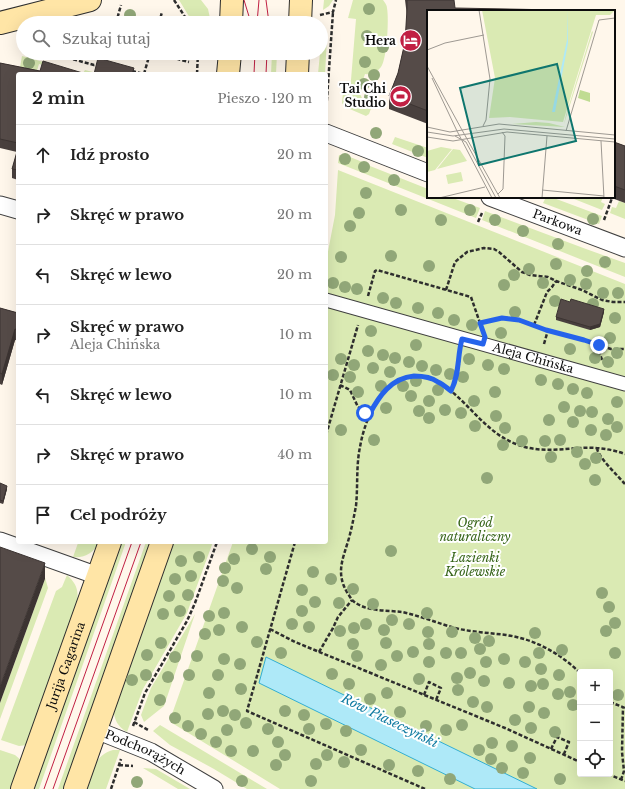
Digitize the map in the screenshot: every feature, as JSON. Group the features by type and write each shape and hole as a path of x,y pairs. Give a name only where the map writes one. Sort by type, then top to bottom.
{"main road":[{"path":"27,16 90,0"},
{"path":"231,16 232,0"},
{"path":"300,16 301,0"},
{"path":"0,23 16,19"},
{"path":"228,72 229,60"},
{"path":"297,72 298,60"},
{"name":"Jurija Gagarina","path":"22,789 109,544"},
{"path":"75,789 161,544"}],"street":[{"path":"328,134 427,173"},
{"name":"Parkowa","path":"487,203 625,248"},
{"path":"0,205 16,209"},
{"name":"Aleja Chińska","path":"328,301 625,384"},
{"path":"0,541 98,576"},
{"name":"Podchorążych","path":"96,730 151,752 214,789"}],"path":[{"path":"174,0 184,16"},
{"path":"328,83 333,12 336,0"},
{"path":"119,16 121,5"},
{"path":"161,16 162,12"},
{"path":"320,15 333,12"},
{"path":"77,60 94,65 105,63"},
{"path":"145,72 148,60"},
{"path":"182,60 189,62"},
{"path":"197,72 198,60"},
{"path":"131,70 138,72"},
{"path":"602,226 612,198"},
{"path":"478,222 487,203"},
{"path":"446,290 455,262 468,252 484,248 494,249 499,252 522,272 530,275 548,277 582,290 602,300 625,302"},
{"path":"367,297 375,271 377,270 471,297 485,337 483,344"},
{"path":"534,325 547,293 556,281"},
{"path":"328,428 363,311"},
{"path":"480,323 506,318 524,322 611,349 625,349"},
{"path":"451,391 456,377 462,339"},
{"path":"577,670 557,654 530,641 507,635 460,629 408,613 368,608 352,600 344,587 340,569 353,520 357,496 359,448 369,415 384,392 403,378 422,376 438,382 451,391 490,428 505,439 518,445 543,450 597,448 625,454"},
{"path":"340,385 350,390 358,407 369,415"},
{"path":"597,448 597,452 601,458 625,484"},
{"path":"134,722 146,693 187,621 216,544"},
{"path":"294,544 247,711 425,789"},
{"path":"319,652 332,631 338,617 352,600"},
{"path":"270,629 295,642 577,760"},
{"path":"424,695 429,682 441,688 436,700"},
{"path":"613,703 624,708 622,752 624,771 621,780"},
{"path":"552,749 557,737 563,739 569,742 564,754"},
{"path":"111,789 122,758"},
{"path":"613,776 625,781"}],"green space":[{"path":"179,0 201,0 208,9 210,16 189,16"},
{"path":"324,0 333,0 329,6 323,10"},
{"path":"353,0 383,0 387,7 387,39 383,63 376,72 372,74 365,74 359,92 362,98 373,103 369,114 366,116 345,107 342,103 343,92 350,92 356,19 348,18"},
{"path":"21,60 36,60 79,72 68,72 39,64 37,72 19,72"},
{"path":"272,60 277,60 276,72 271,72"},
{"path":"319,60 326,60 325,72 318,72"},
{"path":"395,137 427,148 427,158 392,144"},
{"path":"339,155 345,155 427,189 427,198 453,198 480,208 476,218 338,163"},
{"name":"Łazienki Królewskie","path":"338,170 625,284 625,789 280,789 172,723 171,717 232,544 328,544 328,252 335,215"},
{"path":"546,198 554,198 602,216 599,224 543,203"},
{"path":"572,198 603,198 601,202 605,204 602,210"},
{"path":"619,201 625,203 625,219 610,213 612,207 616,208"},
{"path":"485,211 625,263 625,277 482,220"},
{"path":"78,544 98,544 89,554 81,557 73,557"},
{"path":"120,544 125,544 39,789 34,789"},
{"path":"145,544 149,544 63,789 58,789"},
{"path":"172,544 212,544 187,613 143,689 127,732 116,721 114,707"},
{"path":"44,574 48,588 0,719 0,703 45,579"},
{"path":"67,575 76,587 78,594 77,602 27,745 19,746 1,740 56,591 62,587"},
{"path":"195,614 164,706 144,722 141,715 151,688"},
{"path":"160,725 267,789 247,789 170,745 153,731"},
{"path":"0,750 15,755 22,761 12,789 0,789"},
{"path":"120,750 106,789 86,789 92,771 98,760 107,752"},
{"path":"143,768 156,769 190,789 178,789"}],"water":[{"name":"Rów Piaseczyński","path":"266,657 537,789 475,789 259,683"}],"building":[{"path":"407,0 454,0 455,8 557,10 427,10 427,111 389,96 398,73 405,42"},
{"path":"98,60 105,60 134,68 133,72 94,72"},
{"path":"43,61 79,72 16,72 16,143 0,139 0,63 40,71"},
{"path":"615,142 625,146 625,190 615,186"},
{"path":"16,155 16,170 12,169"},
{"path":"561,299 570,302 571,299 604,309 600,324 590,327 556,317"},
{"path":"0,308 16,312 16,329 2,374 0,373"},
{"path":"0,483 7,486 3,501 0,500"},
{"path":"0,547 45,563 0,687"}],"tram line":[{"path":"244,0 249,16"},
{"path":"258,16 259,0"},
{"path":"266,0 268,16"},
{"path":"254,72 255,60"},
{"path":"266,72 267,60"},
{"path":"44,789 131,544"},
{"path":"53,789 140,544"}],"place":[{"name":"Hera","path":"411,41"},
{"name":"Tai Chi Studio","path":"401,96"}],"route":[{"path":"365,413 369,415 381,395 396,381 403,378 422,376 432,378 451,391 455,382 462,339 483,344 485,337 480,323 502,318 519,320 546,330 599,345"}],"park label":[{"name":"Ogród naturaliczny","path":"475,530"}]}
